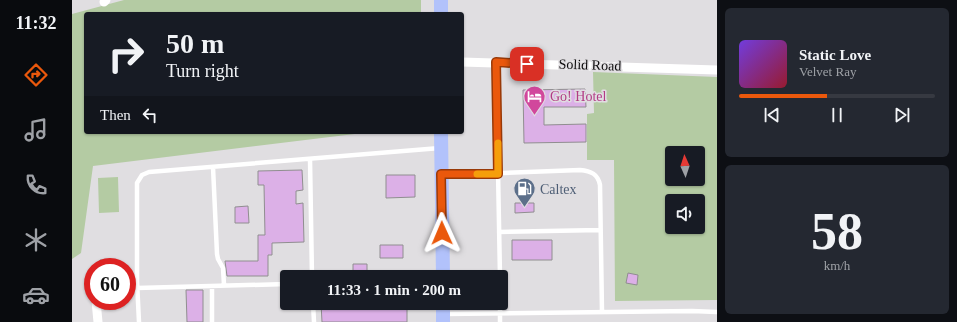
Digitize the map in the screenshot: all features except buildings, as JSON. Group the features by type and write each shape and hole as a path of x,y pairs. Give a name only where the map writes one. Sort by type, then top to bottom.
{"main road":[{"path":"441,0 441,12"},
{"path":"441,134 443,270"}],"street":[{"name":"Solid Road","path":"464,62 717,70"},
{"path":"97,310 98,322"}],"lane":[{"path":"496,62 500,270"},
{"path":"139,322 137,288 137,183 142,176 148,172 441,147"},
{"path":"310,159 312,270"},
{"path":"213,167 217,254 223,268 224,285"},
{"path":"441,174 498,174 580,170 589,171 599,178 602,312"},
{"path":"499,232 600,230"},
{"path":"137,288 280,284"},
{"path":"212,286 212,322"},
{"path":"313,310 314,322"},
{"path":"443,313 717,312"},
{"path":"500,313 500,322"}],"green space":[{"path":"124,0 421,0 421,12 84,12 84,134 355,134 93,166 81,253 72,259 72,14"},
{"path":"593,72 717,77 717,300 615,301 614,160 587,160 587,114 594,113"},
{"path":"118,177 119,212 99,213 98,178"}],"slow traffic":[{"path":"477,174 498,174 498,143"}],"place":[{"name":"Go! Hotel","path":"534,116"},
{"name":"Caltex","path":"525,208"}],"route":[{"path":"442,233 441,174 498,174 496,62 527,64"}]}
